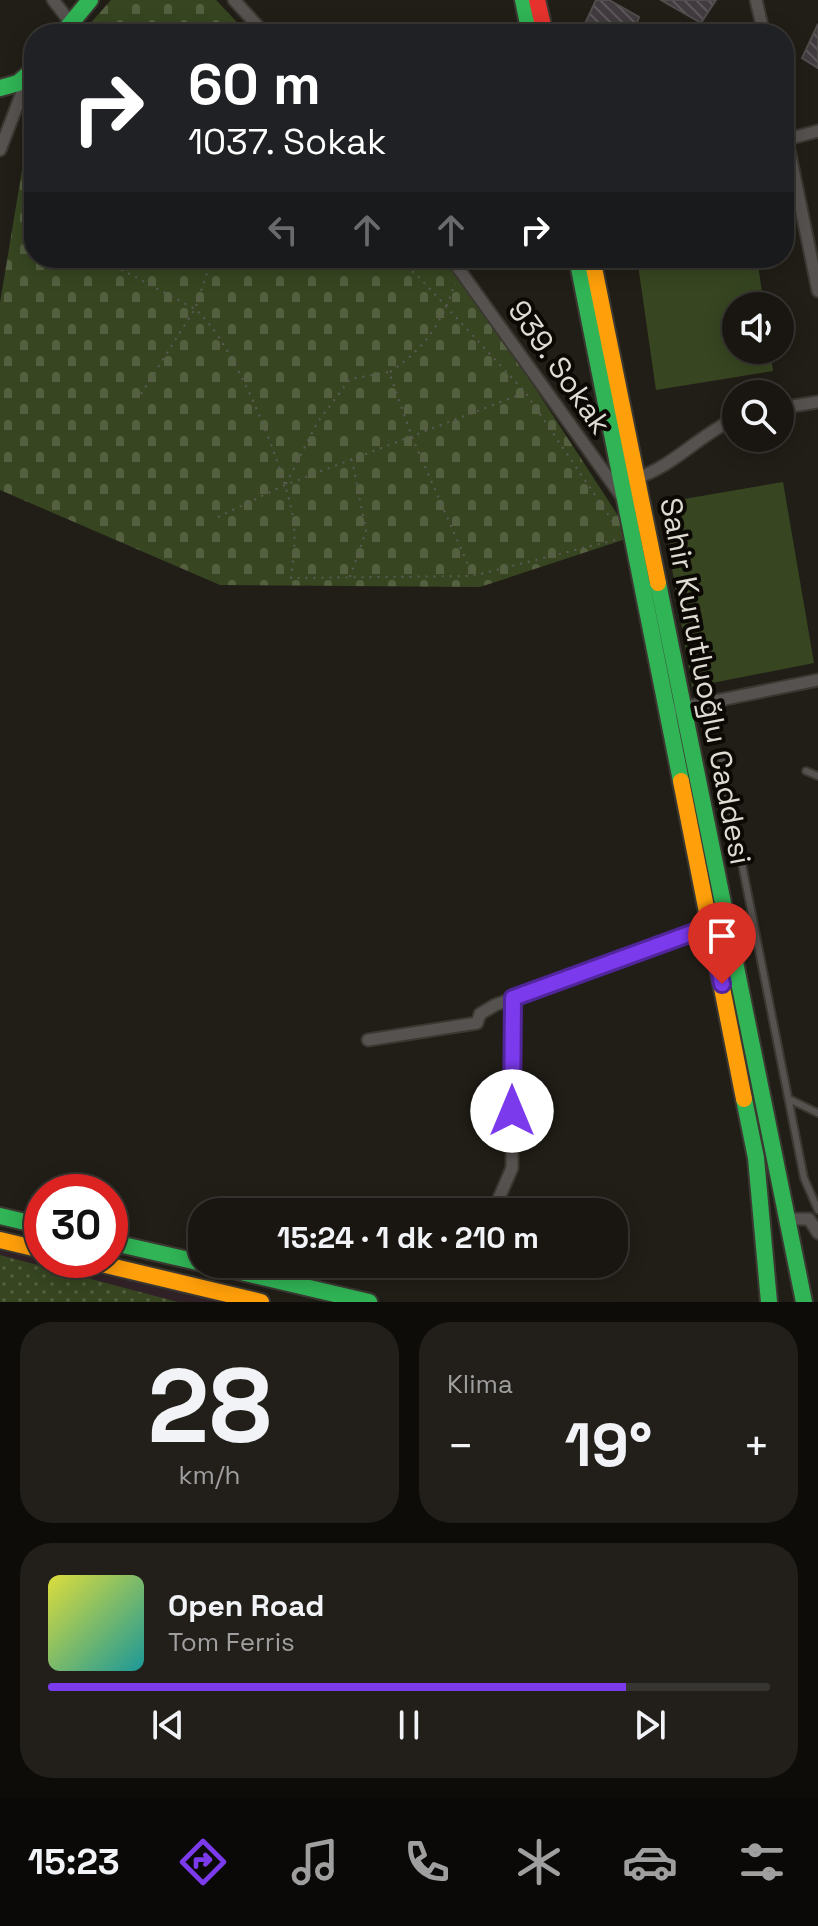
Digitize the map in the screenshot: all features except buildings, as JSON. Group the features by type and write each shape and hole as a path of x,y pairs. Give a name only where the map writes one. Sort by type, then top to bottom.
{"street":[{"path":"53,0 65,24"},
{"path":"70,24 90,0"},
{"path":"234,0 256,24"},
{"path":"523,0 528,24"},
{"path":"537,0 543,24"},
{"path":"756,0 762,24"},
{"path":"0,88 24,76"},
{"path":"0,150 24,90"},
{"path":"794,137 818,131"},
{"path":"794,177 818,291"},
{"name":"939. Sokak","path":"458,268 627,504"},
{"name":"Sahir Kurutluoğlu Caddesi","path":"579,268 627,504 676,709 804,1302"},
{"name":"Sahir Kurutluoğlu Caddesi","path":"594,268 637,478 711,926 758,1171 769,1302"},
{"path":"794,406 818,402"},
{"path":"637,478 678,459 713,428 722,424"},
{"path":"676,709 818,680"},
{"path":"368,1040 477,1023 486,1009 711,926"},
{"path":"499,1198 512,1168 513,998"},
{"path":"785,1219 815,1215 818,1233"},
{"path":"0,1216 24,1222"},
{"path":"0,1240 24,1246"},
{"path":"128,1246 188,1259"},
{"path":"128,1270 261,1302"},
{"path":"268,1278 369,1302"}],"lane":[{"path":"721,758 804,1178 815,1215"},
{"path":"806,771 818,776"},
{"path":"789,1099 818,1113"}],"path":[{"path":"119,268 195,309 208,320 237,365 285,485 296,545 291,578 472,576 624,538 525,392 407,268"},
{"path":"141,394 195,309 209,268"},
{"path":"285,485 317,423 350,379 389,372 425,343 440,325 456,280"},
{"path":"389,372 412,437 472,576"},
{"path":"218,517 351,458 525,392"},
{"path":"350,578 366,531 351,458"}],"shaded area":[{"path":"0,1247 24,1253 24,1278 120,1278 224,1302 0,1302"}],"green space":[{"path":"111,0 216,0 239,24 90,24"},
{"path":"24,158 24,268 452,268 479,302 632,537 480,587 220,585 0,490 0,303"},
{"path":"638,268 758,268 762,292 722,292 722,364 772,364 773,371 656,390"},
{"path":"783,482 814,663 692,687 661,503"},
{"path":"0,1255 24,1261 24,1278 87,1278 178,1302 0,1302"}],"traffic: fast":[{"path":"70,24 90,0"},
{"path":"523,0 528,24"},
{"path":"0,88 18,83 24,78"},
{"path":"579,268 681,781"},
{"path":"658,583 804,1302"},
{"path":"744,1099 756,1158 769,1302"},
{"path":"0,1216 24,1222"},
{"path":"128,1246 188,1260"},
{"path":"267,1278 369,1302"}],"traffic: slow":[{"path":"594,268 658,583"},
{"path":"681,781 744,1099"},
{"path":"0,1240 24,1246"},
{"path":"128,1270 261,1302"}],"traffic: jam":[{"path":"537,0 543,24"}],"route":[{"path":"512,1111 513,998 711,926 722,984"}]}
